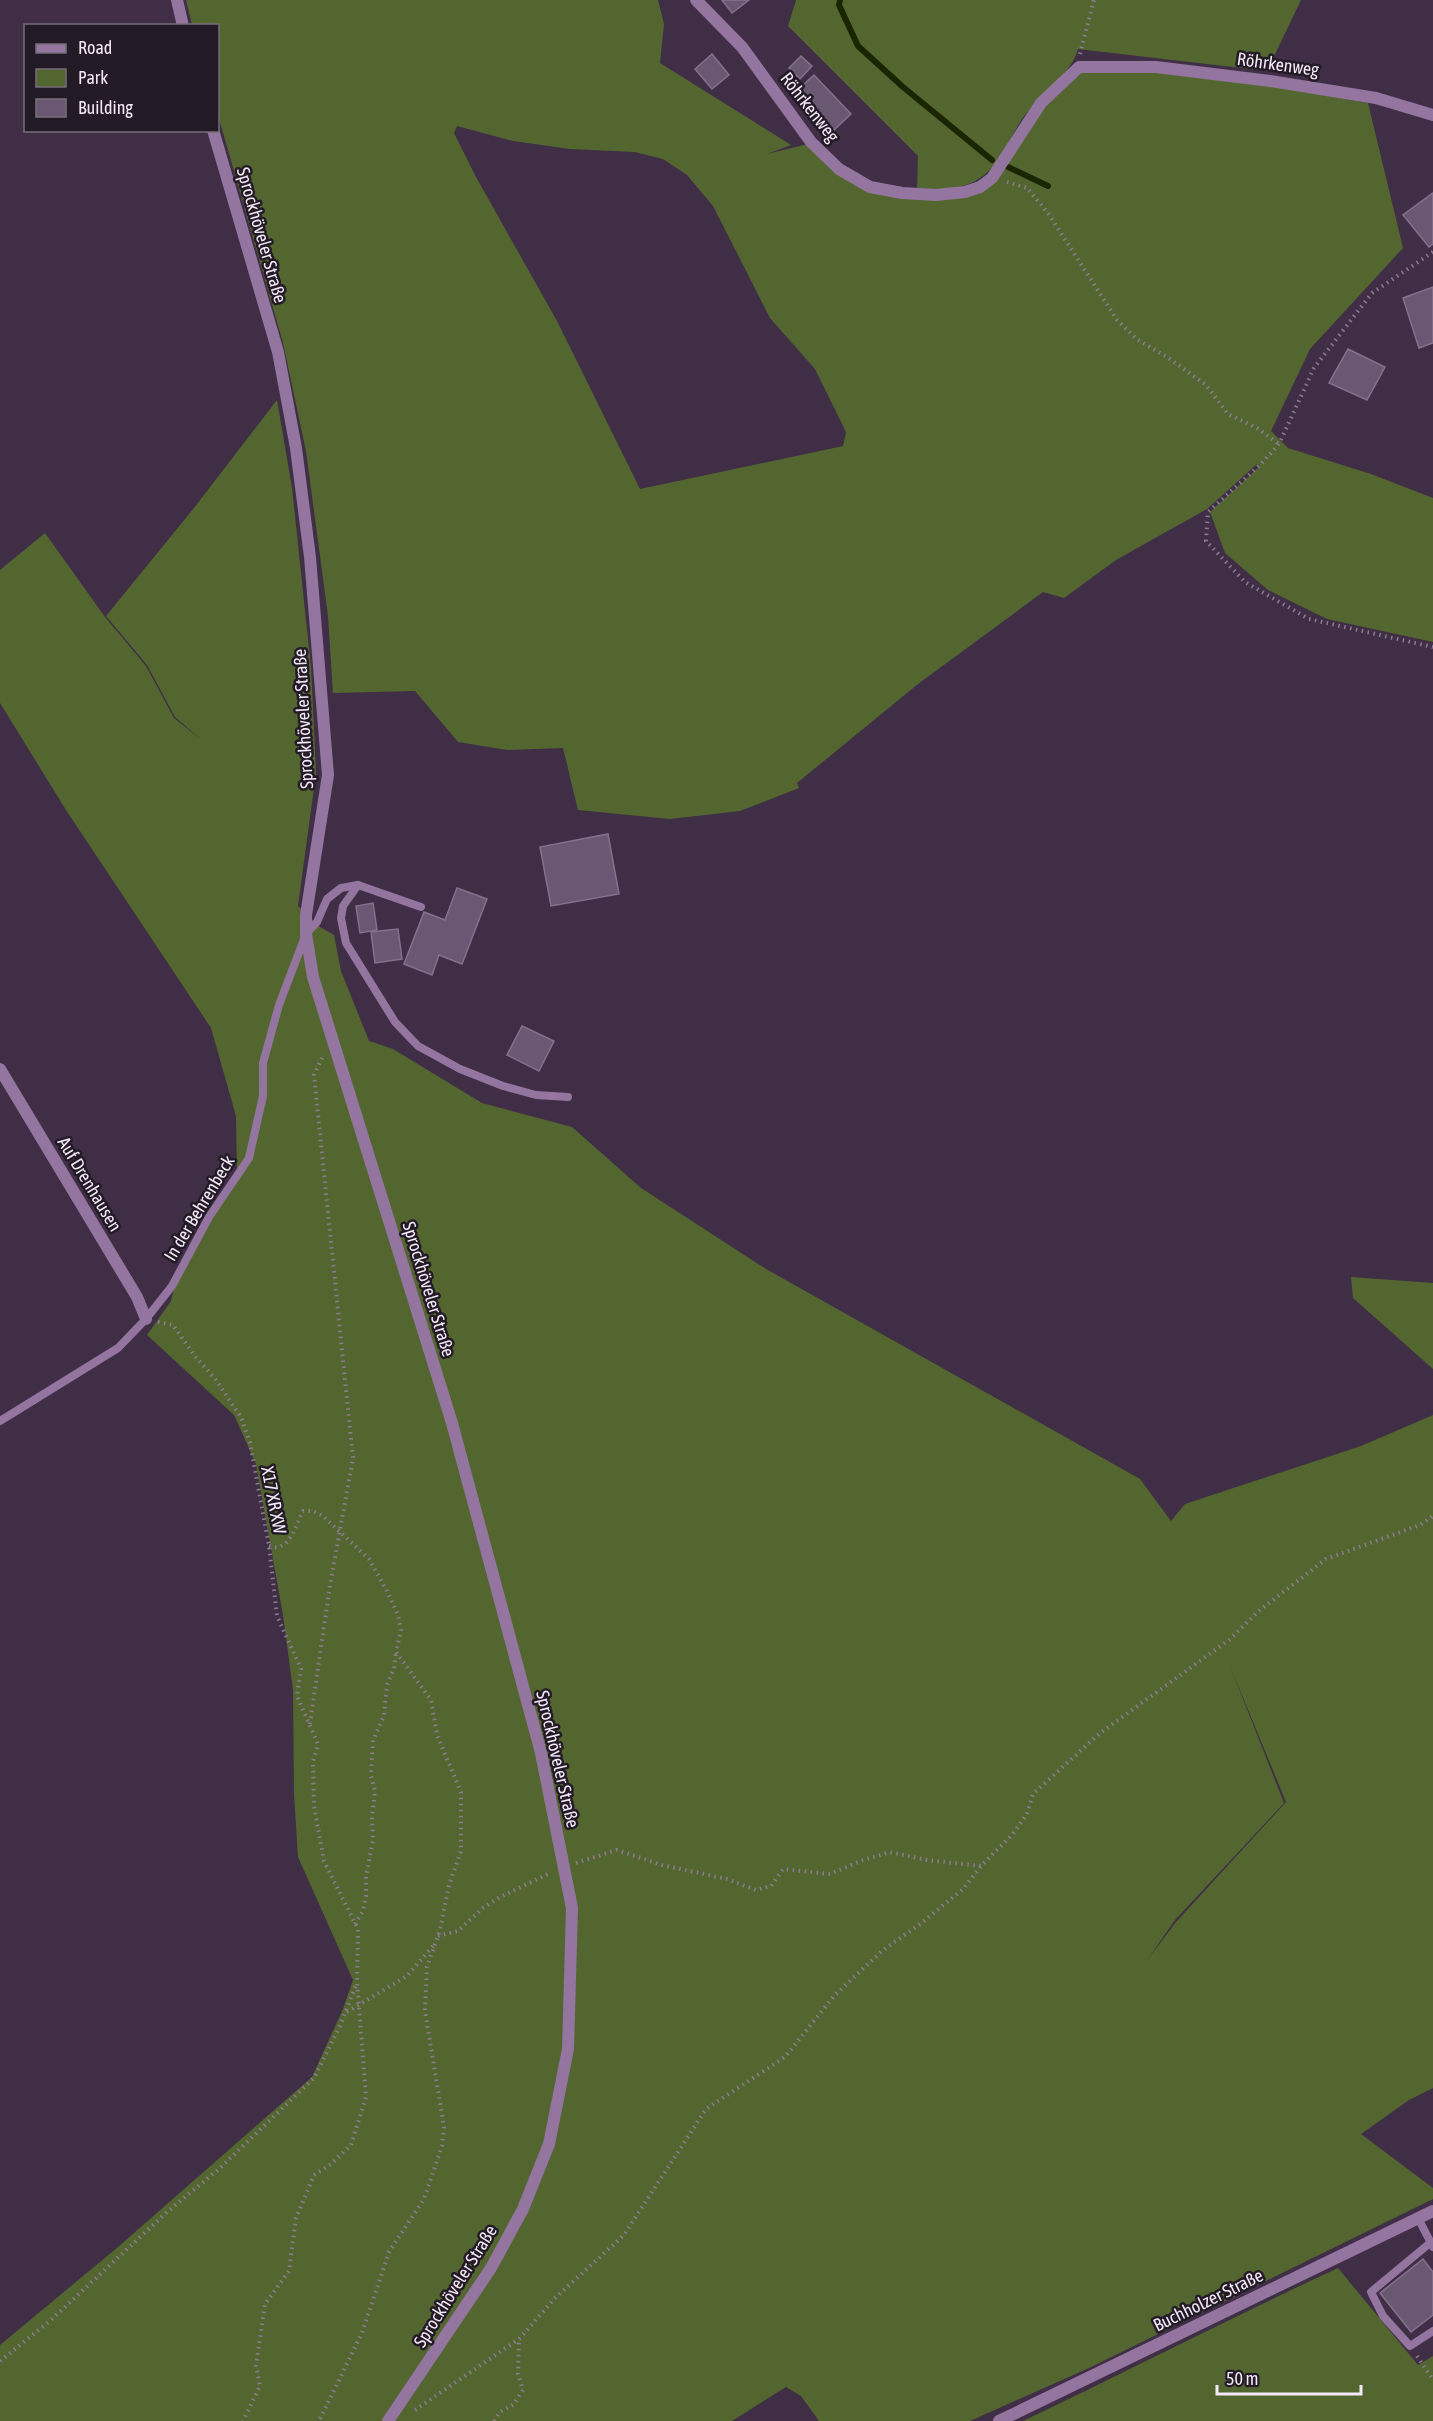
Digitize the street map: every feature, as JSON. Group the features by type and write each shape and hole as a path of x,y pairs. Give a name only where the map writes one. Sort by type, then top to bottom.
{"street":[{"path":"177,0 183,24"},
{"name":"Röhrkenweg","path":"696,0 742,47 811,142 839,169 870,186 902,193 936,195 965,192 980,187 992,178 1041,104 1079,67 1156,67 1258,80 1376,98 1433,115"},
{"name":"Sprockhöveler Straße","path":"214,132 278,352 296,448 310,557 328,775 306,915 306,934 313,977 452,1423 541,1753 572,1908 568,2049 549,2144 523,2209 491,2268 388,2421"},
{"name":"Auf Drenhausen","path":"0,1069 137,1297 146,1319"},
{"name":"Buchholzer Straße","path":"999,2421 1433,2211"}],"lane":[{"name":"In der Behrenbeck","path":"0,1421 118,1348 146,1319 172,1286 209,1217 249,1158 262,1096 262,1063 279,1005 306,934 317,922 327,899 341,888 358,885"},
{"path":"421,907 358,885 343,906 341,918 346,944 395,1022 418,1046 460,1069 504,1086 536,1095 568,1097"},
{"path":"1418,2218 1432,2246 1371,2292 1383,2316 1410,2346 1433,2331"}],"path":[{"path":"1079,67 1080,52 1095,0"},
{"path":"992,178 1027,188 1048,213 1118,320 1138,340 1167,357 1206,385 1228,414 1257,428 1279,444"},
{"path":"1433,252 1372,293 1314,368 1279,444 1261,464 1208,512 1206,541 1245,582 1309,619 1433,646"},
{"path":"243,2421 260,2386 256,2366 265,2304 289,2271 296,2218 314,2175 331,2164 351,2145 366,2097 357,1981 358,1929 324,1861 314,1806 313,1762 318,1744 310,1725 339,1532 353,1458 314,1075 331,1036"},
{"name":"X17 XR XW","path":"146,1319 173,1325 194,1355 216,1380 241,1417 250,1443 269,1546 277,1616 300,1669 297,1696 310,1725"},
{"path":"269,1546 277,1549 282,1547 291,1538 303,1511 314,1511 323,1516 369,1559 398,1615 401,1630 394,1668 387,1685 384,1716 373,1740 371,1776 375,1791 372,1817 374,1840 366,1876 363,1911 355,1924"},
{"path":"412,2415 416,2409 519,2339 555,2298 624,2235 706,2109 785,2056 834,1996 882,1950 919,1925 963,1889 981,1866 1012,1835 1027,1814 1033,1794 1100,1733 1228,1640 1260,1610 1326,1559 1420,1525 1433,1516"},
{"path":"319,2421 362,2333 389,2252 424,2199 442,2146 444,2127 425,2011 427,1967 438,1936 448,1885 461,1851 461,1792 437,1735 431,1700 396,1652"},
{"path":"438,1936 458,1931 483,1908 500,1897 563,1867 617,1850 662,1865 728,1879 756,1890 771,1886 783,1869 830,1874 863,1860 891,1852 927,1860 981,1866"},
{"path":"345,2012 407,1976 435,1943"},
{"path":"0,2361 50,2321 167,2212 219,2169 314,2078 357,1981"},
{"path":"494,2421 500,2412 513,2405 523,2390 518,2374 519,2339"},
{"path":"1410,2346 1433,2380"}],"green space":[{"path":"186,0 658,0 664,24 660,63 791,145 767,154 808,144 868,190 983,189 1032,119 1081,69 1189,76 1261,85 1368,103 1403,248 1310,349 1271,431 1288,448 1371,474 1433,498 1433,642 1327,619 1268,590 1225,553 1210,512 1259,467 1257,464 1207,509 1116,560 1064,598 1043,592 918,684 797,783 799,788 740,811 670,819 578,810 563,748 507,750 458,742 415,691 333,693 328,616 306,451 283,343 219,119 219,24 192,24","holes":["457,126 513,141 570,149 635,152 663,159 687,175 713,206 770,318 815,369 846,432 843,446 640,489 557,321 476,177 454,133"]},
{"path":"796,0 1301,0 1267,71 1078,49 1063,76 1026,114 988,172 973,182 958,187 917,190 918,156 788,26"},
{"path":"277,400 292,488 311,667 316,773 298,906 320,927 334,935 341,971 369,1041 393,1049 482,1103 572,1127 641,1188 766,1269 1140,1479 1171,1521 1185,1504 1361,1446 1433,1415 1433,2088 1409,2100 1361,2134 1433,2188 1433,2199 1089,2368 970,2421 819,2421 801,2396 786,2387 732,2421 0,2421 0,2345 118,2247 312,2077 343,2009 353,1980 298,1857 294,1794 293,1690 283,1615 256,1464 234,1415 147,1335 171,1301 180,1265 237,1178 236,1116 211,1028 66,810 0,703 0,570 45,533 105,617 146,666 174,718 203,741 175,717 147,665 106,616 194,508","holes":["1228,1661 1286,1802 1176,1922 1148,1959 1175,1920 1284,1803"]},
{"path":"1351,1277 1433,1283 1433,1369 1353,1298"},
{"path":"1338,2268 1418,2365 1433,2356 1433,2421 1023,2421 1259,2306"}],"building":[{"path":"722,0 749,0 732,13"},
{"path":"712,54 729,75 712,89 695,69"},
{"path":"801,56 812,66 800,79 789,68"},
{"path":"814,75 851,114 834,130 826,121 821,126 792,95"},
{"path":"1433,193 1433,244 1429,247 1403,215"},
{"path":"1433,287 1433,343 1419,348 1403,298"},
{"path":"1348,349 1385,367 1367,400 1329,383"},
{"path":"608,834 619,894 551,906 540,847"},
{"path":"457,888 487,899 462,964 439,955 432,975 404,964 424,912 445,920"},
{"path":"373,903 377,930 360,933 356,906"},
{"path":"398,929 402,959 375,963 371,932"},
{"path":"522,1026 554,1041 539,1071 507,1055"},
{"path":"1423,2259 1433,2272 1433,2315 1411,2332 1380,2293"}],"waterway":[{"path":"840,0 839,5 858,46 903,87 992,160"},
{"path":"1008,167 1048,186"}]}
